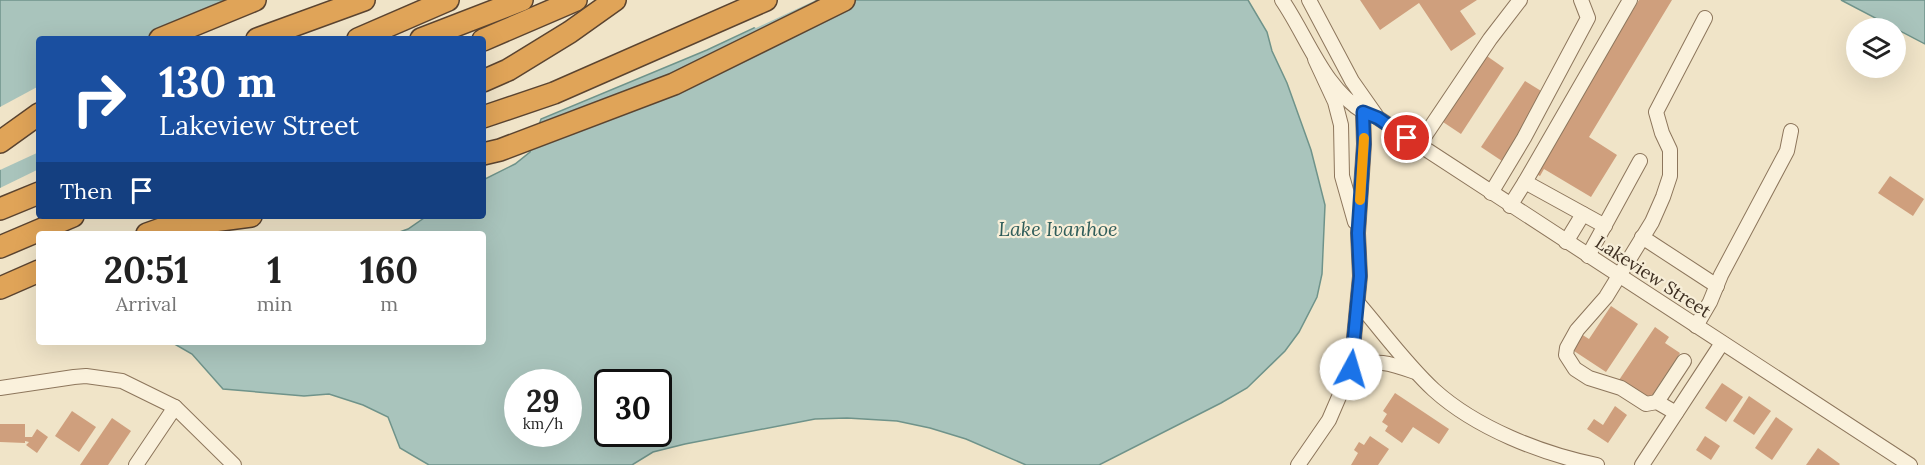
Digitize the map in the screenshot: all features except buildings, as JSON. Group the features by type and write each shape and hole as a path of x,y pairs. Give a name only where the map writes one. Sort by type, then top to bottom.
{"highway":[{"path":"167,36 255,0"},
{"path":"265,36 364,0"},
{"path":"365,36 448,0"},
{"path":"429,36 522,0"},
{"path":"486,80 508,70 579,26 615,0"},
{"path":"486,116 554,93 766,0"},
{"path":"491,152 674,84 844,0"},
{"path":"486,39 574,1"},
{"path":"0,142 36,116"},
{"path":"0,147 36,130"},
{"path":"0,209 36,194"},
{"path":"37,231 66,219"},
{"path":"156,231 190,219"},
{"path":"167,227 228,219"},
{"path":"8,243 36,231"},
{"path":"0,288 36,272"}],"street":[{"name":"Lakeview Street","path":"1282,0 1315,59 1348,101 1363,112 1378,118 1902,463"},
{"name":"Lakeview Street","path":"1309,0 1359,92 1378,118"},
{"path":"1418,146 1490,39 1520,0"},
{"path":"1491,193 1524,138 1588,18 1581,0"},
{"path":"1510,206 1630,0"},
{"path":"1676,414 1658,402 1646,404 1621,388 1589,378 1575,369 1566,355 1567,348 1577,330 1606,297 1652,222 1670,176 1670,150 1656,112 1705,18"},
{"path":"1315,59 1335,102 1341,125 1342,176 1358,233"},
{"path":"1298,465 1329,420 1351,369 1360,276 1358,233 1364,144 1363,112 1359,92"},
{"path":"1696,326 1787,151 1791,131"},
{"path":"1588,256 1640,161"},
{"path":"1525,182 1605,226"},
{"path":"1566,242 1583,214"},
{"path":"1642,237 1717,286"},
{"path":"1358,303 1416,372 1448,402 1495,429 1535,447 1570,460 1597,465"},
{"path":"1642,465 1722,343"},
{"path":"1658,402 1684,361"},
{"path":"1351,369 1366,363 1387,362 1416,372"},
{"path":"0,388 74,377 98,377 128,383 175,406 234,465"},
{"path":"136,465 175,406"}],"water":[{"path":"0,0 231,0 176,36 36,36 36,219 42,219 52,231 0,194"},
{"name":"Lake Ivanhoe","path":"776,0 1248,0 1267,32 1272,51 1287,83 1311,150 1325,205 1322,274 1317,297 1299,332 1285,351 1247,388 1099,465 1026,465 966,439 930,428 897,421 847,418 815,419 685,444 653,452 632,465 429,465 400,448 388,417 363,405 329,394 304,396 223,389 192,354 176,345 486,345 486,231 402,231 423,219 486,219 486,178 515,164 530,152 541,119 754,28"},
{"path":"1841,0 1925,0 1925,44 1906,34 1906,18 1875,18"}],"pier":[{"path":"773,0 816,0 756,28 752,26"},
{"path":"36,88 36,153 0,170 0,107"},
{"path":"36,170 36,219 134,219 148,231 46,231 0,198 0,188"}],"slow traffic":[{"path":"1360,200 1364,138"}],"route":[{"path":"1351,369 1360,276 1358,233 1364,144 1363,112 1378,118 1407,138"}]}
